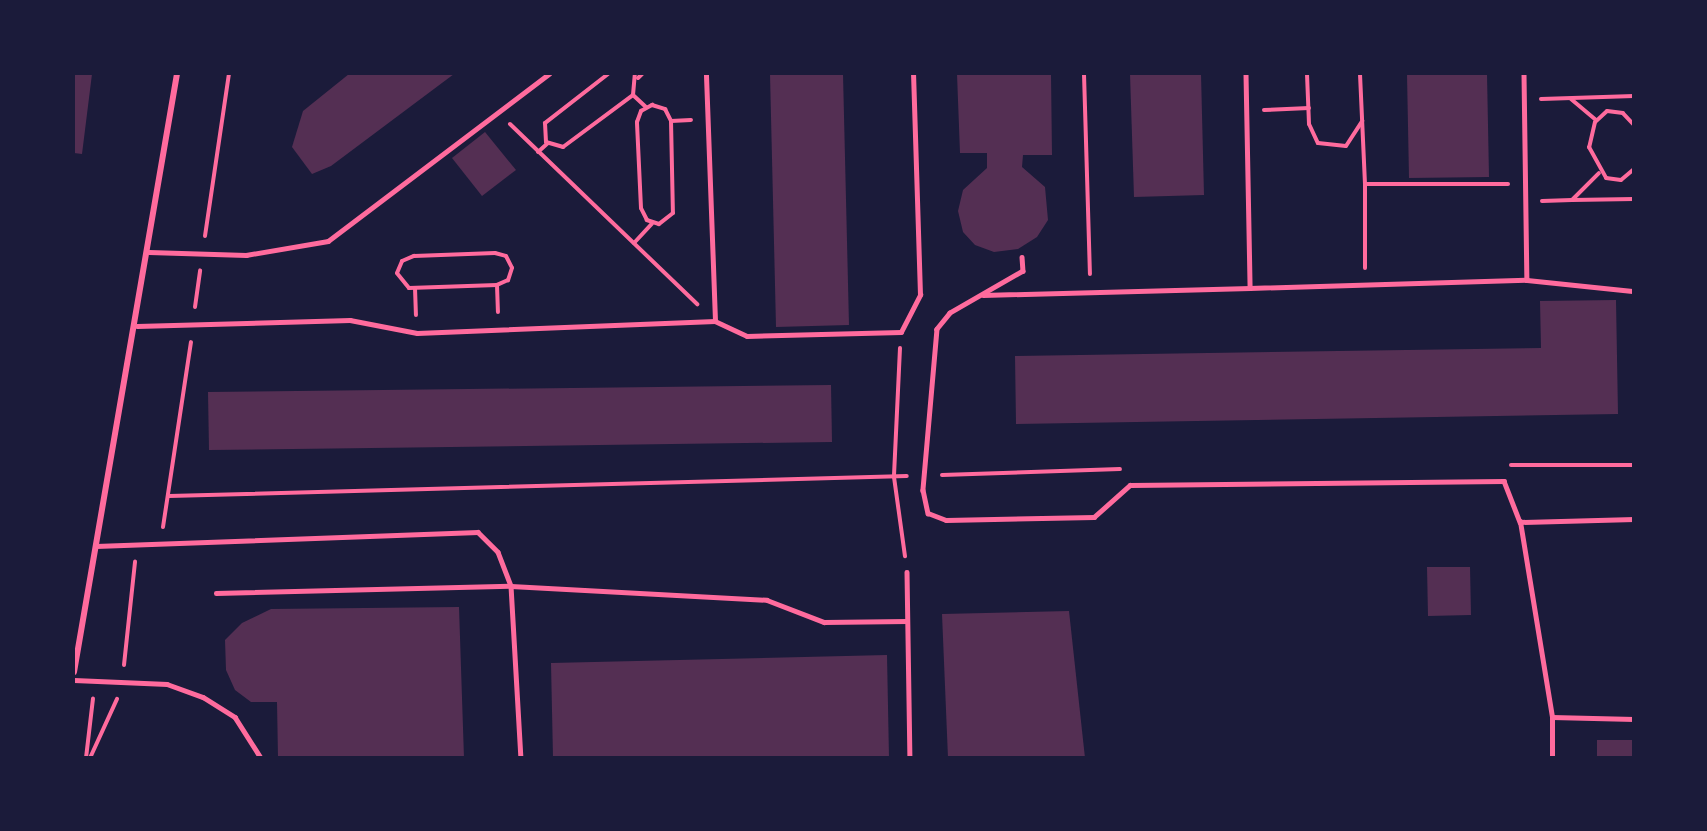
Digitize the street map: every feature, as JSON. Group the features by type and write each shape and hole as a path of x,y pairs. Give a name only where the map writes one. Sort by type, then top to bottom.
{"street":[{"path":"74,672 137,326 177,74"}],"lane":[{"path":"149,252 246,255 328,241 549,74"},
{"path":"706,74 715,321"},
{"path":"137,326 350,320 417,333 715,321 747,336 901,332 920,295 913,74"},
{"path":"1246,74 1250,288"},
{"path":"1524,74 1527,280"},
{"path":"1022,257 1023,271 950,313 937,329 924,476 928,513 946,520 1094,517 1130,485 1504,481 1520,522 1552,717 1552,758"},
{"path":"981,295 1527,280 1634,291"},
{"path":"1520,522 1634,519"},
{"path":"96,546 478,532 498,552 511,586 521,758"},
{"path":"907,572 910,758"},
{"path":"216,593 511,586 767,600 824,622 907,621"},
{"path":"74,680 167,684 203,697 235,717 261,758"},
{"path":"1552,717 1634,719"}],"path":[{"path":"228,77 233,74"},
{"path":"548,143 545,123 608,74"},
{"path":"538,152 548,143 569,144 633,95 636,76 642,74"},
{"path":"1084,74 1090,292"},
{"path":"1307,74 1312,135 1326,148 1346,146 1362,121"},
{"path":"1360,74 1365,184 1365,284"},
{"path":"633,95 646,107 659,106 670,121 673,213 665,222 652,224 634,243"},
{"path":"1524,99 1634,96"},
{"path":"1571,98 1596,120"},
{"path":"646,107 637,122 640,197 643,215 652,224"},
{"path":"1247,110 1309,108"},
{"path":"1634,125 1612,110 1596,120 1589,147 1599,173 1616,181 1634,169"},
{"path":"497,112 715,321"},
{"path":"1572,200 1599,173"},
{"path":"1365,184 1527,184"},
{"path":"1527,201 1634,199"},
{"path":"449,254 506,256 511,274 497,285 415,288 399,280 402,261 449,254"},
{"path":"497,285 499,331"},
{"path":"415,288 417,333"},
{"path":"901,332 894,477 907,572"},
{"path":"1500,465 1634,465"},
{"path":"169,496 1130,469"},
{"path":"128,563 156,562 159,544"},
{"path":"86,758 95,680"}],"building":[{"path":"74,74 92,74 82,154 74,153"},
{"path":"349,74 454,74 331,166 312,174 292,147 303,111"},
{"path":"770,74 843,74 849,325 776,327"},
{"path":"957,74 1051,74 1052,155 1023,155 1022,167 1045,187 1048,220 1037,237 1018,249 994,252 975,245 963,232 958,211 963,190 987,168 987,153 960,153"},
{"path":"1130,74 1201,74 1204,195 1134,197"},
{"path":"1407,74 1487,74 1489,177 1409,178"},
{"path":"485,132 516,170 482,196 452,158"},
{"path":"1616,300 1618,414 1016,424 1015,356 1541,348 1540,301"},
{"path":"831,385 832,442 209,450 208,392"},
{"path":"1427,567 1470,567 1471,615 1428,616"},
{"path":"459,607 464,758 278,758 277,702 251,702 235,690 226,670 225,640 242,623 271,609"},
{"path":"1069,611 1085,758 948,758 942,614"},
{"path":"887,655 889,758 553,758 551,663"},
{"path":"1597,740 1634,740 1634,758 1597,758"}]}
